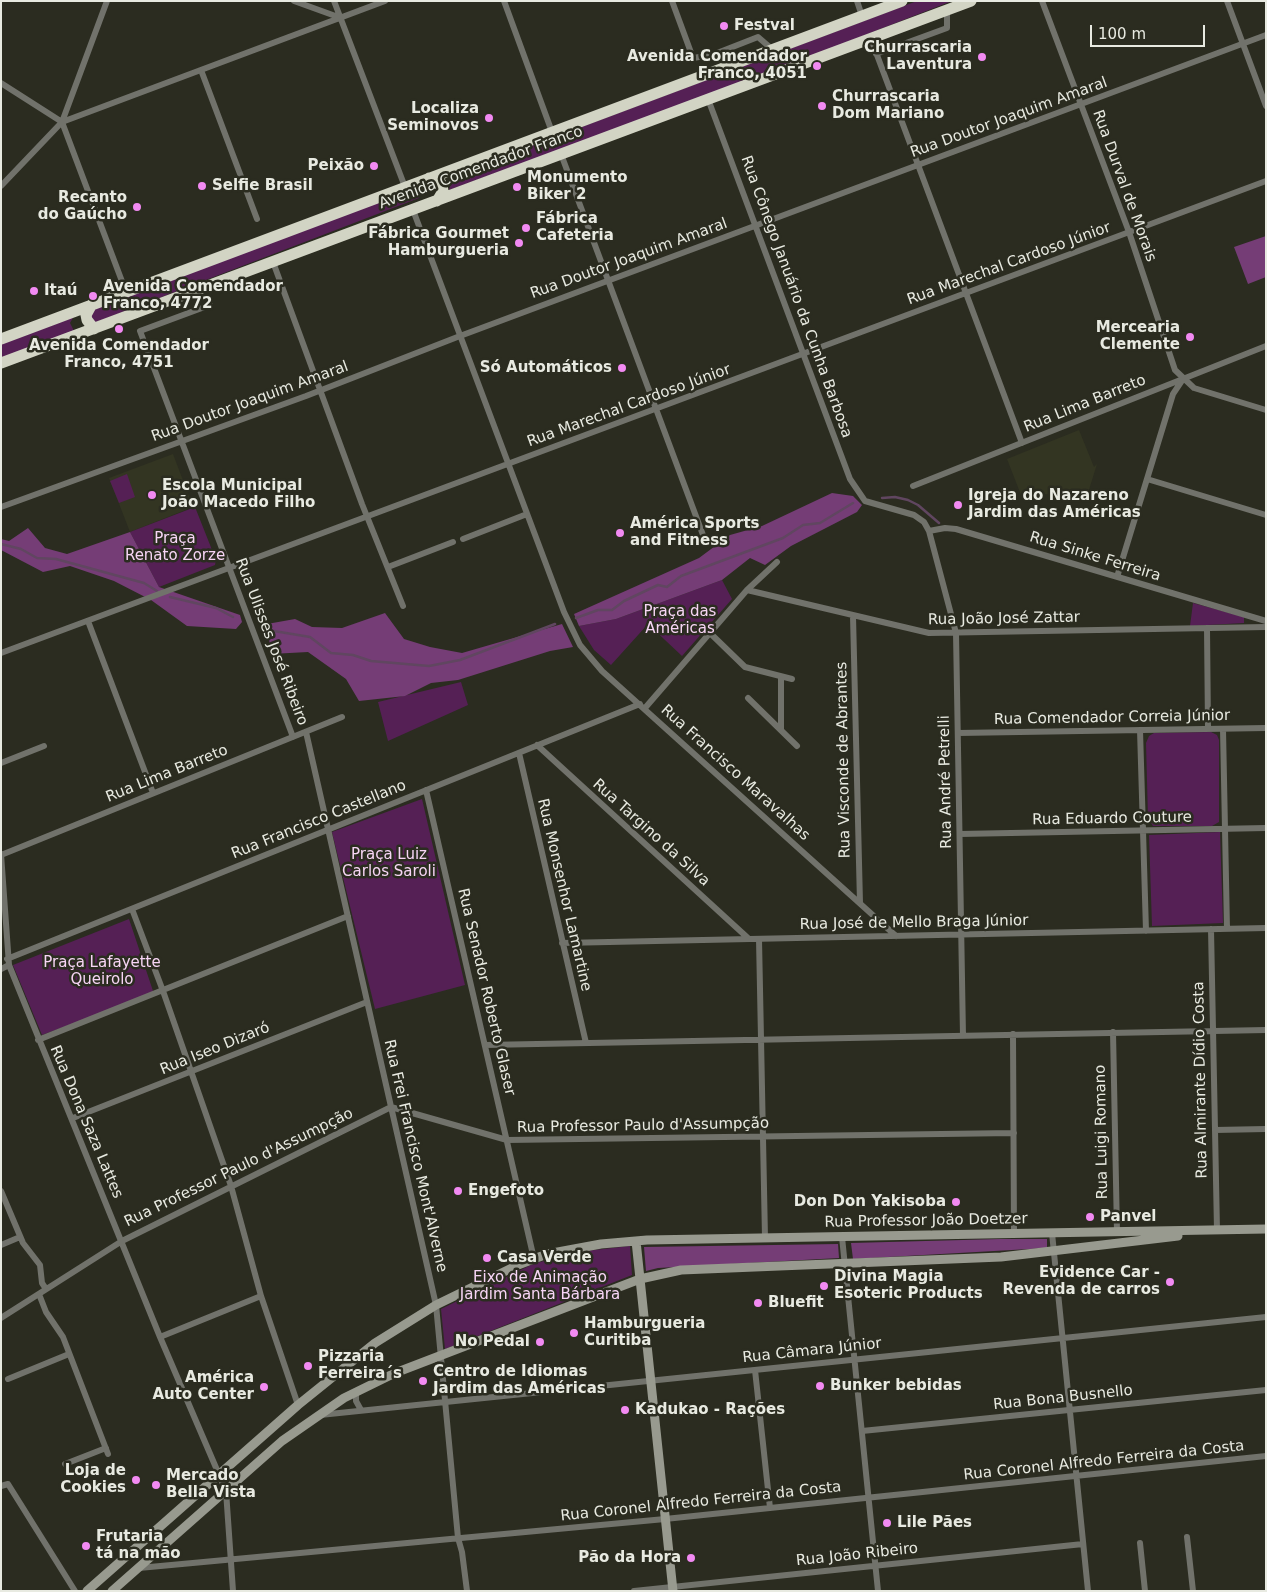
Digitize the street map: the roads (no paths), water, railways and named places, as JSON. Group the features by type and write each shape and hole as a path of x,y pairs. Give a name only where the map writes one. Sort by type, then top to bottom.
{"highway":[{"name":"Avenida Comendador Franco","path":"1,363 972,1"},
{"name":"Avenida Comendador Franco","path":"1,338 896,3"},
{"path":"429,178 439,180 442,185 443,191 437,201"},
{"path":"92,304 86,315 87,320 94,329"}],"main road":[{"name":"Rua Professor João Doetzer","path":"87,1591 217,1475 375,1343 436,1305 534,1259 586,1246 636,1241 1266,1229"},
{"name":"Rua Professor João Doetzer","path":"112,1591 282,1441 316,1416 356,1392 441,1355 640,1279 681,1270 983,1258 1217,1230"},
{"path":"636,1241 673,1589"}],"street":[{"path":"1,186 62,122 107,1"},
{"path":"294,1 341,18"},
{"path":"334,1 404,187"},
{"path":"62,122 385,1"},
{"path":"504,1 552,132"},
{"path":"672,1 694,58 712,56 758,37 772,50"},
{"path":"857,1 862,16"},
{"name":"Rua Durval de Morais","path":"1042,1 1129,232 1175,370 1184,378"},
{"path":"1227,1 1266,106"},
{"path":"876,54 947,28 947,10"},
{"name":"Rua Doutor Joaquim Amaral","path":"1,507 320,390 460,336 1266,36"},
{"path":"871,39 1022,443"},
{"path":"201,70 257,219"},
{"path":"1,83 62,122 126,292"},
{"name":"Rua Cônego Januário da Cunha Barbosa","path":"708,99 850,479 865,501 914,515 924,522 929,531"},
{"path":"561,154 703,535"},
{"name":"Rua Marechal Cardoso Júnior","path":"1,653 1266,181"},
{"name":"Rua Francisco Maravalhas","path":"413,210 527,514 568,620 580,644 593,662 896,936"},
{"path":"273,262 367,517 403,606"},
{"name":"Rua Ulisses José Ribeiro","path":"210,304 140,331 293,737"},
{"name":"Rua Lima Barreto","path":"913,486 1266,346"},
{"path":"1117,577 1173,394 1184,378 1194,388 1266,410"},
{"path":"1147,479 1266,515"},
{"path":"463,539 527,514"},
{"name":"Rua Sinke Ferreira","path":"929,531 945,528 956,529 1266,621"},
{"name":"Rua André Petrelli","path":"929,531 956,632 963,1036"},
{"path":"388,567 453,542"},
{"name":"Rua Francisco Castellano","path":"1,969 8,962 132,909 537,745 642,706 747,590 777,562"},
{"name":"Rua João José Zattar","path":"747,590 918,632 1266,627"},
{"name":"Rua Visconde de Abrantes","path":"853,616 860,903"},
{"path":"88,621 153,793"},
{"path":"1206,628 1208,729"},
{"path":"710,633 743,666 792,679"},
{"path":"781,677 781,730"},
{"path":"748,698 797,746"},
{"name":"Rua Lima Barreto","path":"1,854 342,717"},
{"name":"Rua Comendador Correia Júnior","path":"958,733 1266,728"},
{"path":"1223,729 1226,929"},
{"path":"1140,730 1146,931"},
{"name":"Rua Frei Francisco Mont'Alverne","path":"306,732 436,1305 458,1538 462,1552 467,1591"},
{"name":"Rua Targino da Silva","path":"537,745 749,939"},
{"path":"1,763 44,746"},
{"name":"Rua Monsenhor Lamartine","path":"518,753 586,1042"},
{"name":"Rua Senador Roberto Glaser","path":"426,790 534,1259"},
{"name":"Rua Eduardo Couture","path":"960,834 1266,828"},
{"name":"Rua Dona Saza Lattes","path":"1,854 8,962 38,1040 73,1118 160,1337 217,1475 226,1491"},
{"path":"132,909 163,991 231,1186 261,1296 298,1406"},
{"path":"38,1040 348,916"},
{"name":"Rua José de Mello Braga Júnior","path":"562,943 1266,928"},
{"name":"Rua Almirante Dídio Costa","path":"1211,930 1217,1230"},
{"path":"759,939 766,1238"},
{"name":"Rua Iseo Dizaró","path":"73,1118 367,1002"},
{"path":"485,1044 1266,1030"},
{"name":"Rua Luigi Romano","path":"1113,1032 1117,1232"},
{"path":"1013,1034 1014,1234"},
{"name":"Rua Professor Paulo d'Assumpção","path":"1,1318 122,1240 391,1107 507,1140 1014,1132"},
{"path":"1215,1130 1266,1129"},
{"path":"1,1190 20,1237 40,1265 42,1283 46,1289"},
{"path":"1052,1233 1088,1591"},
{"path":"1,1245 20,1237"},
{"path":"842,1237 878,1591"},
{"path":"39,1294 69,1354 107,1451 65,1464"},
{"path":"160,1337 261,1296"},
{"name":"Rua Câmara Júnior","path":"316,1416 445,1401 1266,1317"},
{"path":"8,1379 69,1354"},
{"path":"755,1370 770,1508"},
{"name":"Rua Bona Busnello","path":"862,1431 1266,1390"},
{"path":"356,1392 356,1402 361,1410"},
{"name":"Rua Coronel Alfredo Ferreira da Costa","path":"139,1568 665,1519 1266,1456"},
{"path":"5,1485 76,1591"},
{"path":"226,1491 232,1591"},
{"path":"1187,1537 1193,1591"},
{"path":"1140,1543 1145,1591"},
{"name":"Rua João Ribeiro","path":"634,1591 673,1589 876,1565 1083,1544"}],"waterway":[{"path":"882,498 895,497 908,500 918,505 939,523"},
{"path":"576,618 598,610 612,610 624,601 658,585 667,587 681,576 783,538 803,525 820,523 853,503"},
{"path":"1,544 21,549 37,558 56,559 144,583 157,591"},
{"path":"170,597 216,608 233,617"},
{"path":"262,629 310,637 331,653 353,655 371,661 429,666 460,660 555,624"}],"place":[{"name":"Festval","path":"724,26"},
{"name":"Churrascaria Laventura","path":"982,57"},
{"name":"Avenida Comendador Franco, 4051","path":"817,66"},
{"name":"Churrascaria Dom Mariano","path":"822,106"},
{"name":"Localiza Seminovos","path":"489,118"},
{"name":"Peixão","path":"374,166"},
{"name":"Selfie Brasil","path":"202,186"},
{"name":"Monumento Biker 2","path":"517,187"},
{"name":"Recanto do Gaúcho","path":"137,207"},
{"name":"Fábrica Cafeteria","path":"526,228"},
{"name":"Fábrica Gourmet Hamburgueria","path":"519,243"},
{"name":"Itaú","path":"34,291"},
{"name":"Avenida Comendador Franco, 4772","path":"93,296"},
{"name":"Avenida Comendador Franco, 4751","path":"119,329"},
{"name":"Mercearia Clemente","path":"1190,337"},
{"name":"Só Automáticos","path":"622,368"},
{"name":"Escola Municipal João Macedo Filho","path":"152,495"},
{"name":"Igreja do Nazareno Jardim das Américas","path":"958,505"},
{"name":"América Sports and Fitness","path":"620,533"},
{"name":"Engefoto","path":"458,1191"},
{"name":"Don Don Yakisoba","path":"956,1202"},
{"name":"Panvel","path":"1090,1217"},
{"name":"Casa Verde","path":"487,1258"},
{"name":"Evidence Car - Revenda de carros","path":"1170,1282"},
{"name":"Divina Magia Esoteric Products","path":"824,1286"},
{"name":"Bluefit","path":"758,1303"},
{"name":"Hamburgueria Curitiba","path":"574,1333"},
{"name":"No Pedal","path":"540,1342"},
{"name":"Pizzaria Ferreira´s","path":"308,1366"},
{"name":"Centro de Idiomas Jardim das Américas","path":"423,1381"},
{"name":"Bunker bebidas","path":"820,1386"},
{"name":"América Auto Center","path":"264,1387"},
{"name":"Kadukao - Rações","path":"625,1410"},
{"name":"Loja de Cookies","path":"136,1480"},
{"name":"Mercado Bella Vista","path":"156,1485"},
{"name":"Lile Pães","path":"887,1523"},
{"name":"Frutaria tá na mão","path":"86,1546"},
{"name":"Pão da Hora","path":"691,1558"}],"park label":[{"name":"Praça Renato Zorze","path":"175,548"},
{"name":"Praça das Américas","path":"680,620"},
{"name":"Praça Luiz Carlos Saroli","path":"389,864"},
{"name":"Praça Lafayette Queirolo","path":"102,972"},
{"name":"Eixo de Animação Jardim Santa Bárbara","path":"540,1286"}]}
